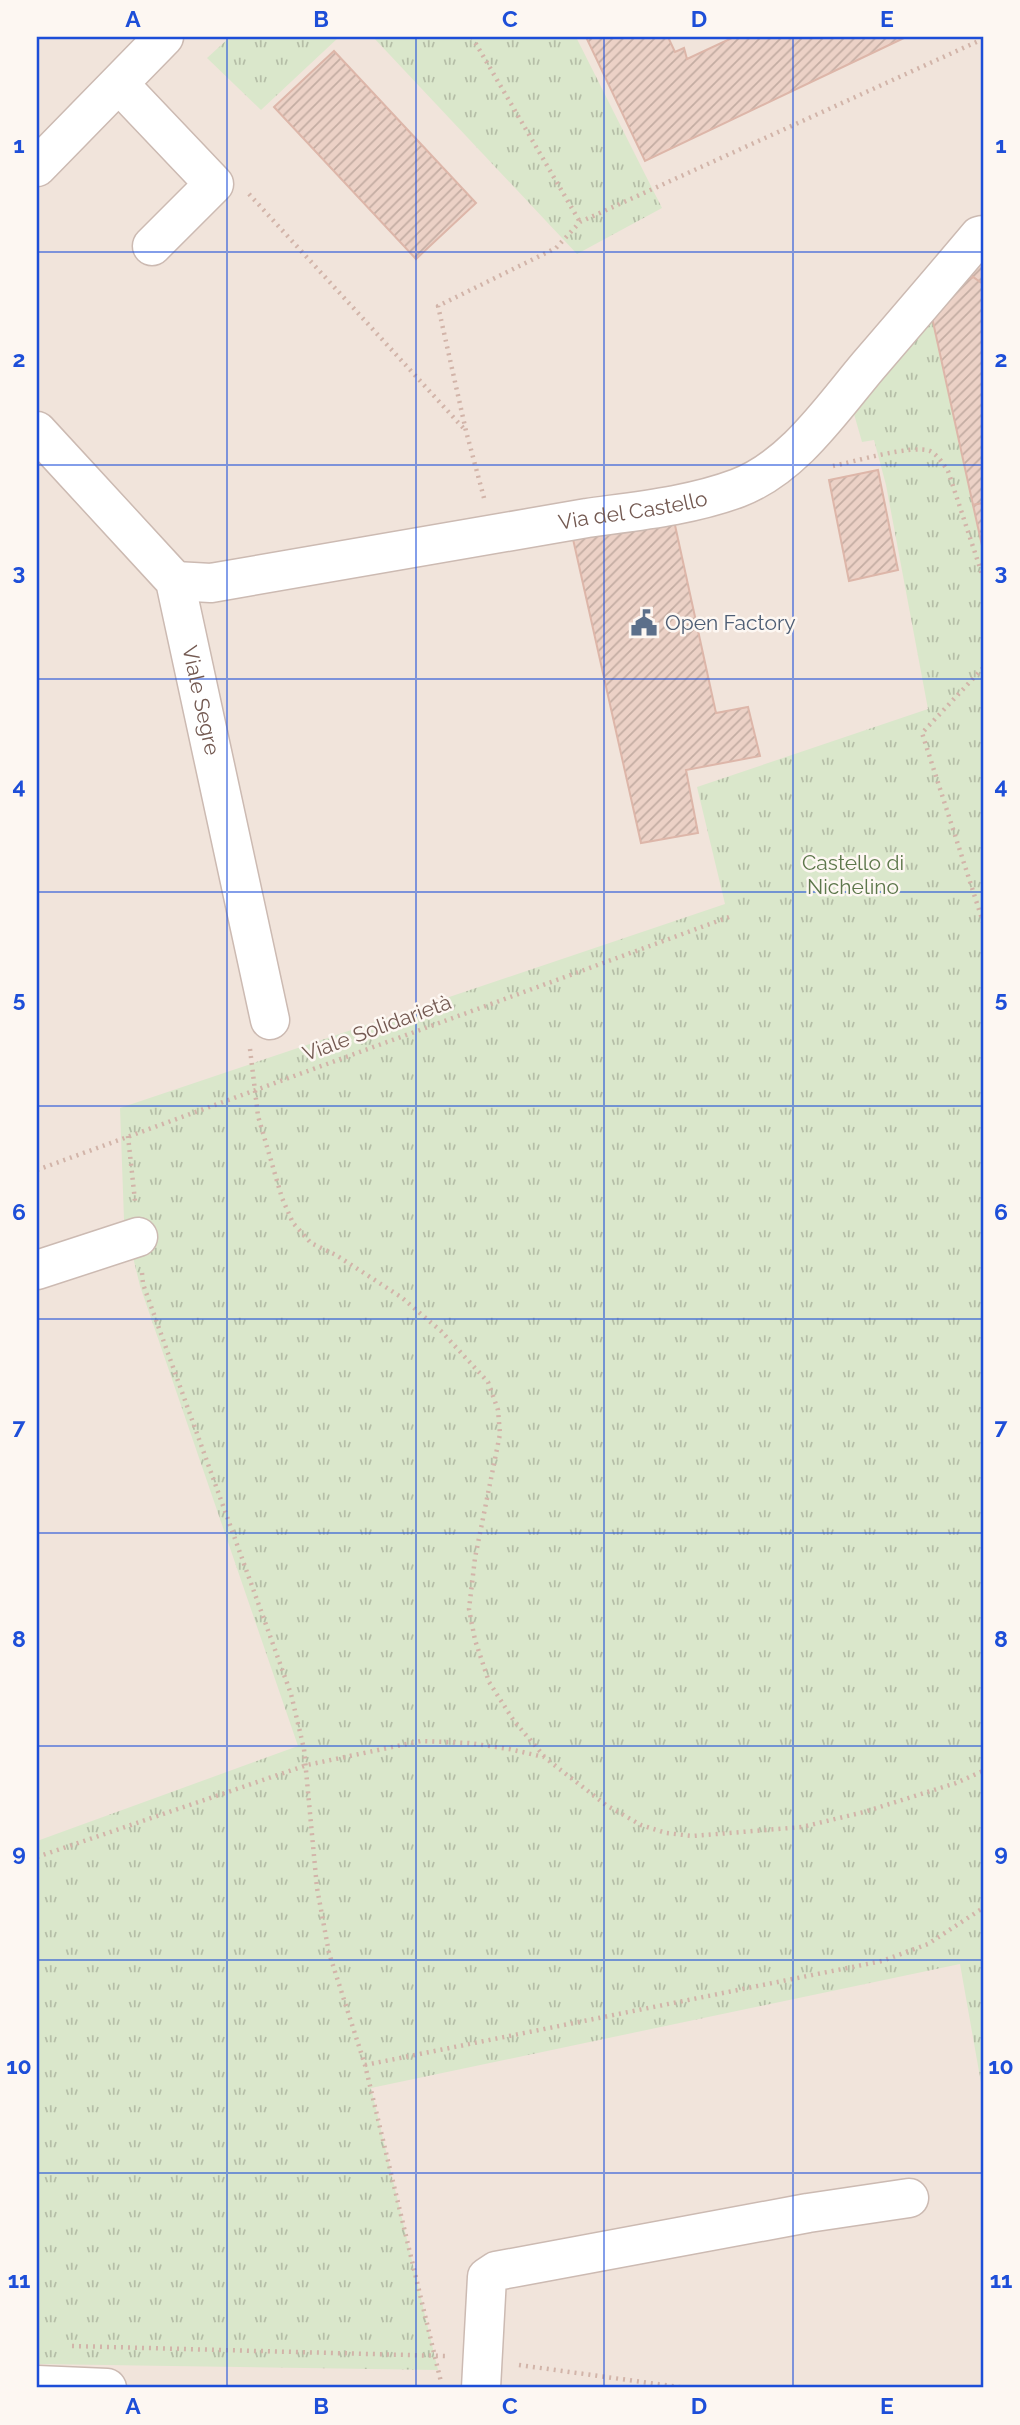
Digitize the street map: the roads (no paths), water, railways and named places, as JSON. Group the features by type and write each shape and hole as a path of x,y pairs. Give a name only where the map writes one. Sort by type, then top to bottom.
{"street":[{"path":"37,167 164,37"},
{"path":"119,83 214,184 152,246"},
{"name":"Via del Castello","path":"175,581 211,583 695,500 739,488 777,467 815,428 979,236 983,235"},
{"path":"37,431 175,581"},
{"name":"Viale Segre","path":"175,581 270,1020"},
{"path":"37,1270 138,1237"},
{"path":"482,2374 487,2277 496,2271 808,2213 909,2198"},
{"path":"37,2385 107,2388"}],"place":[{"name":"Open Factory","path":"644,623"}],"park label":[{"name":"Castello di Nichelino","path":"853,875"}]}
